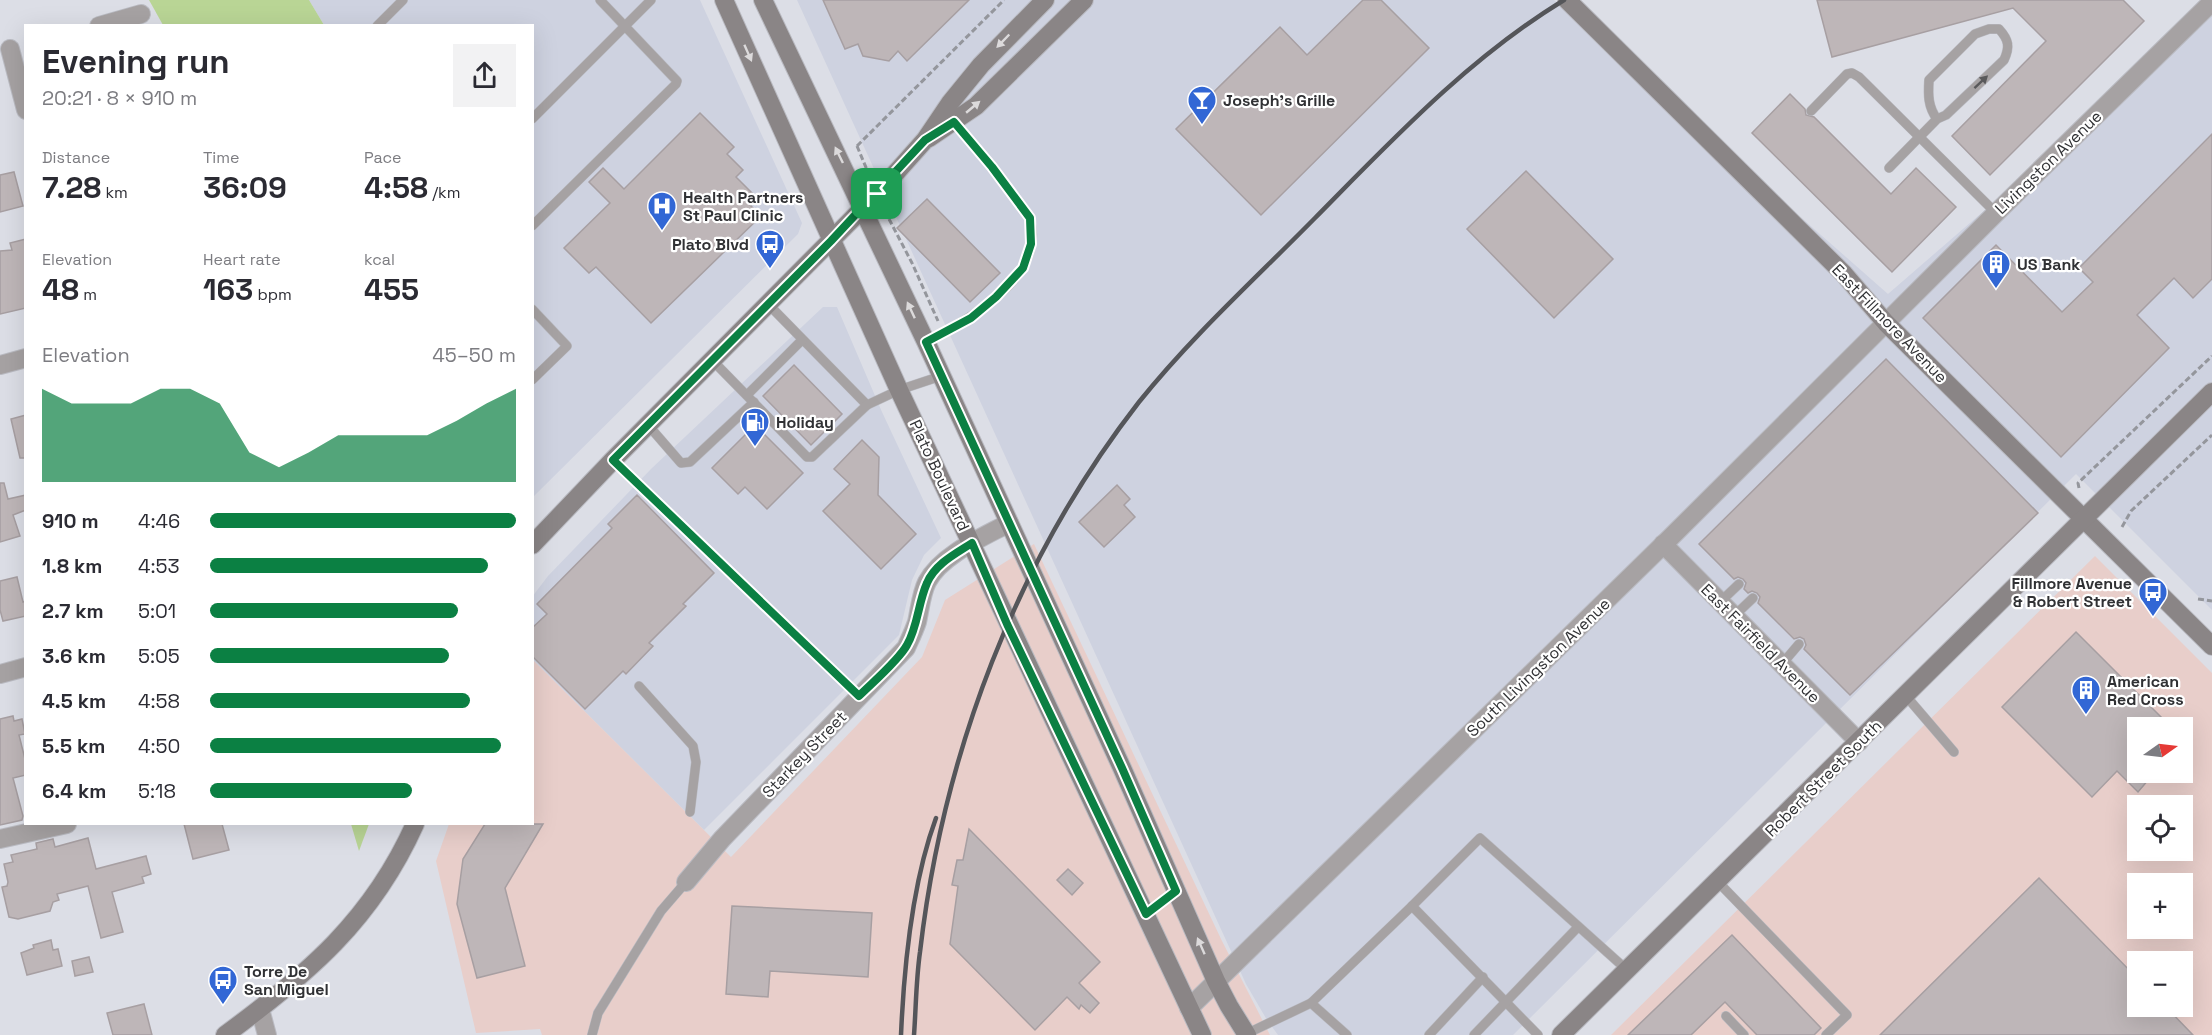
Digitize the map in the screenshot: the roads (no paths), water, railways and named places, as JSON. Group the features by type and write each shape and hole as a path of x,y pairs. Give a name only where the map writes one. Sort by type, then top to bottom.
{"main road":[{"name":"Plato Boulevard","path":"724,0 831,241 972,543 1007,624 1202,1035"},
{"path":"764,0 926,342 1122,768 1216,981 1247,1034"},
{"path":"534,539 863,208 925,140 967,81 1045,0"},
{"path":"925,140 954,122 996,87 1084,0"},
{"name":"East Fillmore Avenue","path":"1567,0 1844,274 1886,323 2212,646"},
{"name":"Robert Street South","path":"1561,1035 2212,392"},
{"path":"225,1035 321,958 354,923 392,869 414,825"}],"street":[{"name":"Livingston Avenue","path":"1886,323 2212,2"},
{"path":"105,24 140,13"},
{"path":"12,49 24,102"},
{"name":"South Livingston Avenue","path":"1190,1008 1886,323"},
{"path":"0,365 24,359"},
{"name":"Starkey Street","path":"686,882 722,839 906,648 916,625 926,584 932,574 941,564 972,543 1009,523"},
{"name":"East Fairfield Avenue","path":"1663,544 1859,742"},
{"path":"0,674 24,668"},
{"path":"0,839 63,825"},
{"path":"260,1009 267,1035"}],"lane":[{"path":"379,24 403,0"},
{"path":"534,224 677,81 600,0"},
{"path":"534,116 651,0"},
{"path":"1889,168 1937,119 1946,115 2004,60 2010,48 2007,37 2000,29 1989,29 1975,34 1929,80 1928,96 1937,119"},
{"path":"1811,111 1847,74 1852,73 1859,77 1996,213"},
{"path":"926,342 971,318 996,297 1023,268 1031,244 1030,218 992,167 954,122"},
{"path":"768,304 867,405"},
{"path":"534,311 567,346 534,378"},
{"path":"747,395 802,340"},
{"path":"712,360 807,457 812,457 867,405 899,390 941,376"},
{"path":"648,426 681,463 690,462 754,402"},
{"path":"613,460 859,696"},
{"path":"1720,602 1739,584"},
{"path":"1734,616 1753,598"},
{"path":"1782,664 1798,644"},
{"path":"639,686 693,746 696,762 690,812"},
{"path":"1906,696 1954,752"},
{"path":"1247,1034 1311,1002 1480,838 1627,970"},
{"path":"592,1035 598,1013 662,911 686,882"},
{"path":"1718,882 1847,1015 1826,1035"},
{"path":"1146,914 1176,891"},
{"path":"1412,906 1538,1035"},
{"path":"1474,1035 1578,927"},
{"path":"1429,1035 1483,977"},
{"path":"1311,1002 1347,1035"},
{"path":"1726,1016 1744,1035"}],"railway":[{"path":"914,1035 919,962 931,878 947,805 967,733 992,662 1022,593 1056,527 1095,463 1159,378 1373,159 1433,101 1496,47 1564,0"},
{"path":"901,1035 904,981 915,897 936,818"}],"place":[{"name":"Joseph's Grille","path":"1202,126"},
{"name":"Health Partners St Paul Clinic","path":"662,232"},
{"name":"Plato Blvd","path":"770,270"},
{"name":"US Bank","path":"1996,290"},
{"name":"Holiday","path":"755,448"},
{"name":"Fillmore Avenue & Robert Street","path":"2153,618"},
{"name":"American Red Cross","path":"2086,716"},
{"name":"Torre De San Miguel","path":"223,1006"}]}
